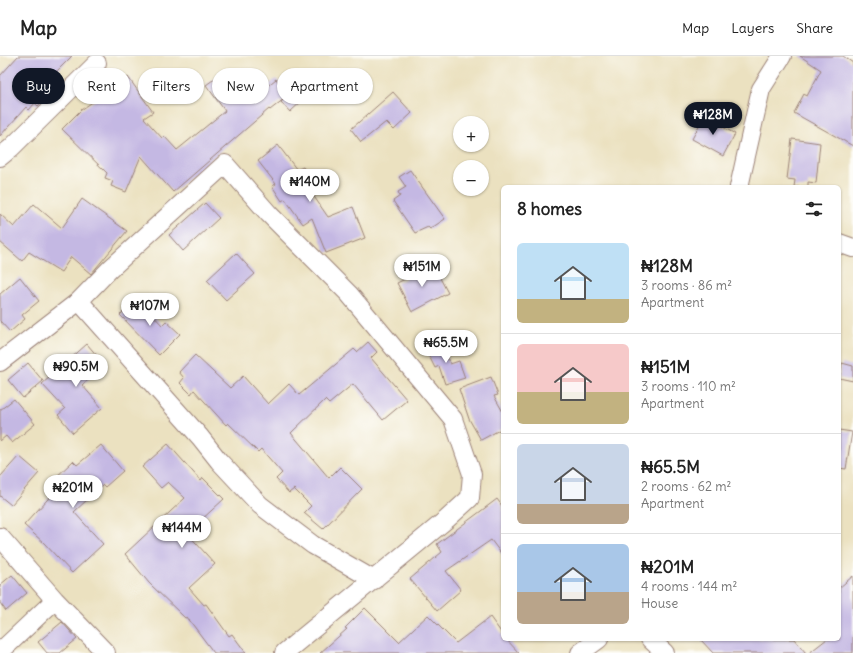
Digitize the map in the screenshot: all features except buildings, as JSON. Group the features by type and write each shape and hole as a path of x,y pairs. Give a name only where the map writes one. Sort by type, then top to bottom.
{"street":[{"path":"739,185 761,88 782,56"},
{"path":"0,156 11,148 97,62"},
{"path":"0,362 79,301 110,269 225,164 269,214 349,294 453,419 472,474 470,498 374,580 284,653"},
{"path":"841,244 853,248"},
{"path":"79,301 200,437 219,461 260,505 313,544 374,580"},
{"path":"0,537 55,600 106,653"},
{"path":"0,652 55,600"},
{"path":"580,653 596,641"},
{"path":"652,641 665,653"}]}
